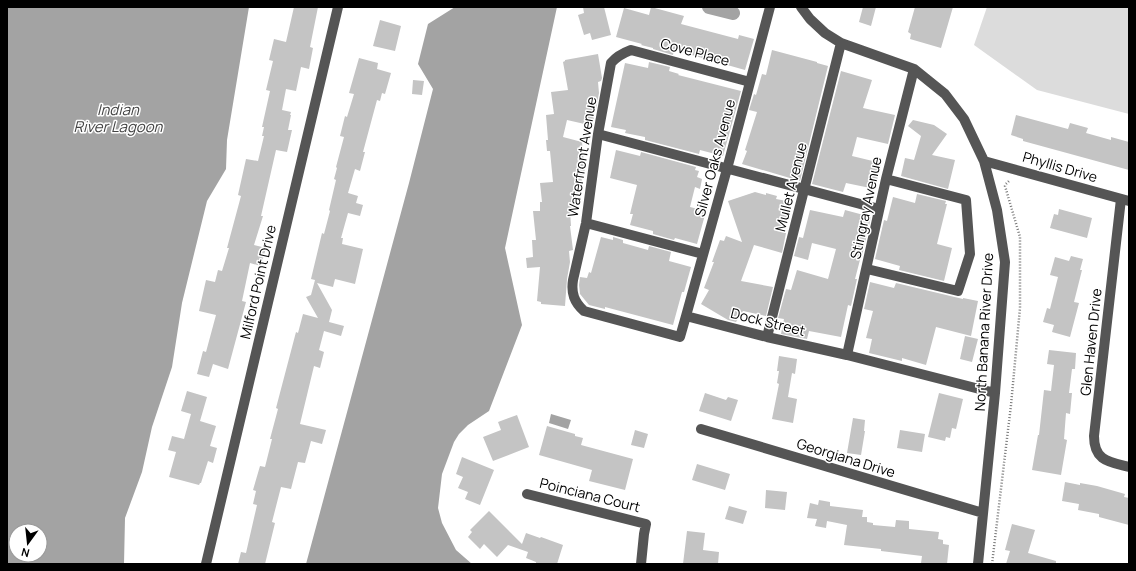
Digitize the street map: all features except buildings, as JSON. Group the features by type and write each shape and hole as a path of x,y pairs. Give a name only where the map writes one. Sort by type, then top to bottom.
{"street":[{"name":"Milford Point Drive","path":"206,564 338,7"},
{"name":"Silver Oaks Avenue","path":"686,316 770,7"},
{"name":"North Banana River Drive","path":"801,7 810,19 825,33 841,43 914,68 945,94 964,119 984,161 997,210 1005,262 995,393 978,564"},
{"name":"Mullet Avenue","path":"767,337 841,43"},
{"name":"Cove Place","path":"631,50 750,82"},
{"name":"Waterfront Avenue","path":"631,50 617,56 611,63 598,134 586,223 572,289 578,305 584,311 680,337 686,316"},
{"name":"Stingray Avenue","path":"847,354 886,179 914,68"},
{"path":"598,134 879,209"},
{"name":"Phyllis Drive","path":"984,161 1125,200"},
{"path":"867,269 958,291 970,254 966,200 886,179"},
{"name":"Glen Haven Drive","path":"1125,200 1094,445 1097,453 1103,458 1112,463 1129,467"},
{"path":"586,223 703,254"},
{"name":"Dock Street","path":"686,316 767,337 847,354 995,393"},
{"name":"Georgiana Drive","path":"701,429 983,513"},
{"name":"Poinciana Court","path":"527,494 646,524 641,564"}],"path":[{"path":"992,564 1011,405 1020,308 1020,238 1006,186 1009,181 1012,181"}],"shaded area":[{"path":"987,7 1129,7 1129,114 1037,90 974,45"}],"water":[{"name":"Indian River Lagoon","path":"7,7 249,7 227,140 226,169 207,201 182,303 172,367 152,427 142,472 125,518 124,564 7,564"},
{"path":"455,7 557,7 505,248 522,325 489,411 468,425 459,434 454,442 442,474 438,508 442,523 456,550 472,564 306,564 433,89 418,64 428,24"},
{"path":"551,414 571,420 568,429 549,423"}],"waterway":[{"path":"709,7 733,13"}]}
